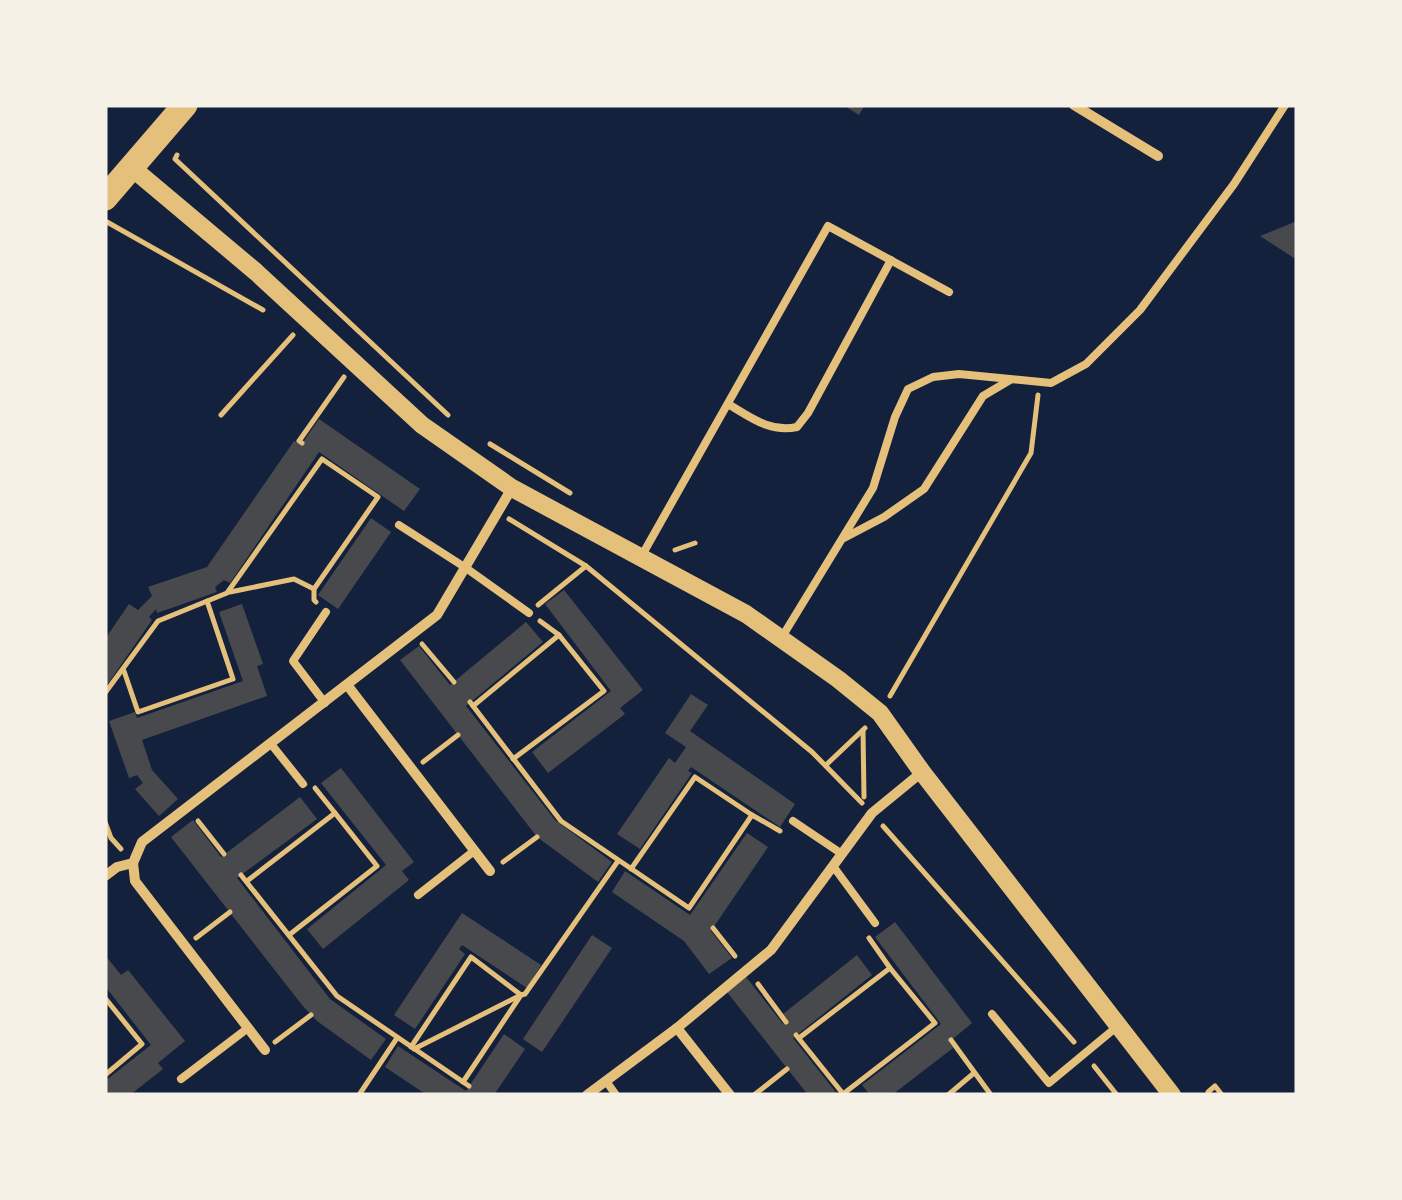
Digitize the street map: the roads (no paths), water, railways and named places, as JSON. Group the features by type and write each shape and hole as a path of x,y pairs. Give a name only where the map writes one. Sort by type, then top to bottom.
{"main road":[{"path":"105,198 185,105"}],"street":[{"path":"1074,105 1158,156"},
{"path":"131,167 256,272 422,425 512,488 646,549 782,637 880,714 1172,1095"},
{"path":"265,1050 135,880 133,862 142,842 437,615 512,488"},
{"path":"348,686 490,872"},
{"path":"587,1095 772,950 872,813 922,772"},
{"path":"105,876 133,862"},
{"path":"676,1028 730,1095"}],"lane":[{"path":"782,637 873,488 908,389 933,377 959,374 1051,383 1086,364 1140,310 1234,184 1285,105"},
{"path":"646,549 828,226 949,292"},
{"path":"728,404 765,426 797,428 891,260"},
{"path":"842,539 884,518 924,488 984,396 1010,380"},
{"path":"399,526 529,613"},
{"path":"325,703 294,661 326,612"},
{"path":"272,744 303,784"},
{"path":"793,821 842,854"},
{"path":"418,895 474,850"},
{"path":"833,866 875,923"},
{"path":"992,1014 1049,1083 1120,1026"},
{"path":"181,1079 248,1028"},
{"path":"606,1081 616,1095"}]}
